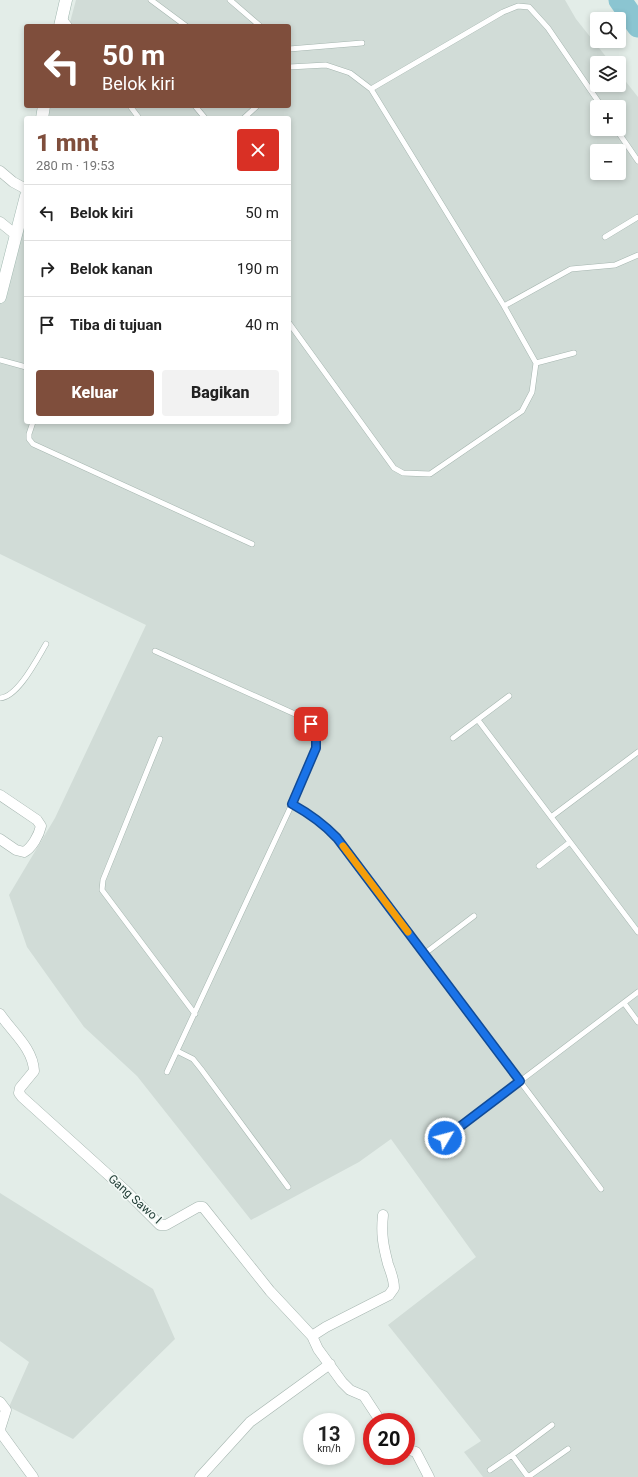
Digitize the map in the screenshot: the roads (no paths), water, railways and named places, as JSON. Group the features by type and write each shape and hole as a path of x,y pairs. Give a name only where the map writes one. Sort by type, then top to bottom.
{"street":[{"path":"61,21 66,0"},
{"path":"0,171 13,182 24,188"},
{"path":"0,297 24,204"},
{"path":"0,222 16,235"},
{"path":"0,795 37,820 40,826 38,835 32,845 24,852 16,850 0,839"},
{"name":"Gang Sawo I","path":"0,1014 27,1049 33,1062 34,1071 20,1088 19,1093 22,1097 125,1190 160,1225 166,1225 198,1207 203,1207 270,1291 312,1336"},
{"path":"375,1413 364,1396 350,1390 347,1387 318,1349 312,1336 326,1327 389,1295 394,1288 394,1278 389,1267 382,1238 383,1215"},
{"path":"200,1477 250,1422 330,1364"},
{"path":"0,1402 6,1410 0,1429 1,1433 33,1477"},
{"path":"415,1452 429,1477"}],"lane":[{"path":"151,0 183,24"},
{"path":"230,0 258,24"},
{"path":"371,89 503,12 518,6 529,7 548,28 597,100"},
{"path":"291,48 362,43"},
{"path":"291,67 326,65 350,73 371,89 504,306 536,363 532,392 522,411 430,474 402,473 394,468 291,326"},
{"path":"197,108 203,116"},
{"path":"246,116 255,108"},
{"path":"621,136 638,161"},
{"path":"605,237 638,217"},
{"path":"504,306 571,269 615,265 638,255"},
{"path":"536,363 574,352"},
{"path":"0,360 24,366"},
{"path":"33,424 29,434 29,439 33,444 252,544"},
{"path":"0,698 7,697 20,684 46,644"},
{"path":"155,651 306,719 311,724 316,739 316,748 292,804 167,1072"},
{"path":"453,738 509,696"},
{"path":"478,720 638,932"},
{"path":"160,739 103,880 102,890 194,1014"},
{"path":"551,817 638,752"},
{"path":"292,804 311,814 325,825 337,838 601,1189"},
{"path":"539,866 570,842"},
{"path":"424,954 474,916"},
{"path":"445,1138 638,992"},
{"path":"624,1003 638,1022"},
{"path":"177,1050 193,1059 288,1187"},
{"path":"490,1470 552,1425"},
{"path":"512,1455 528,1477 568,1449"}],"waterway":[{"path":"620,0 638,26"}]}
